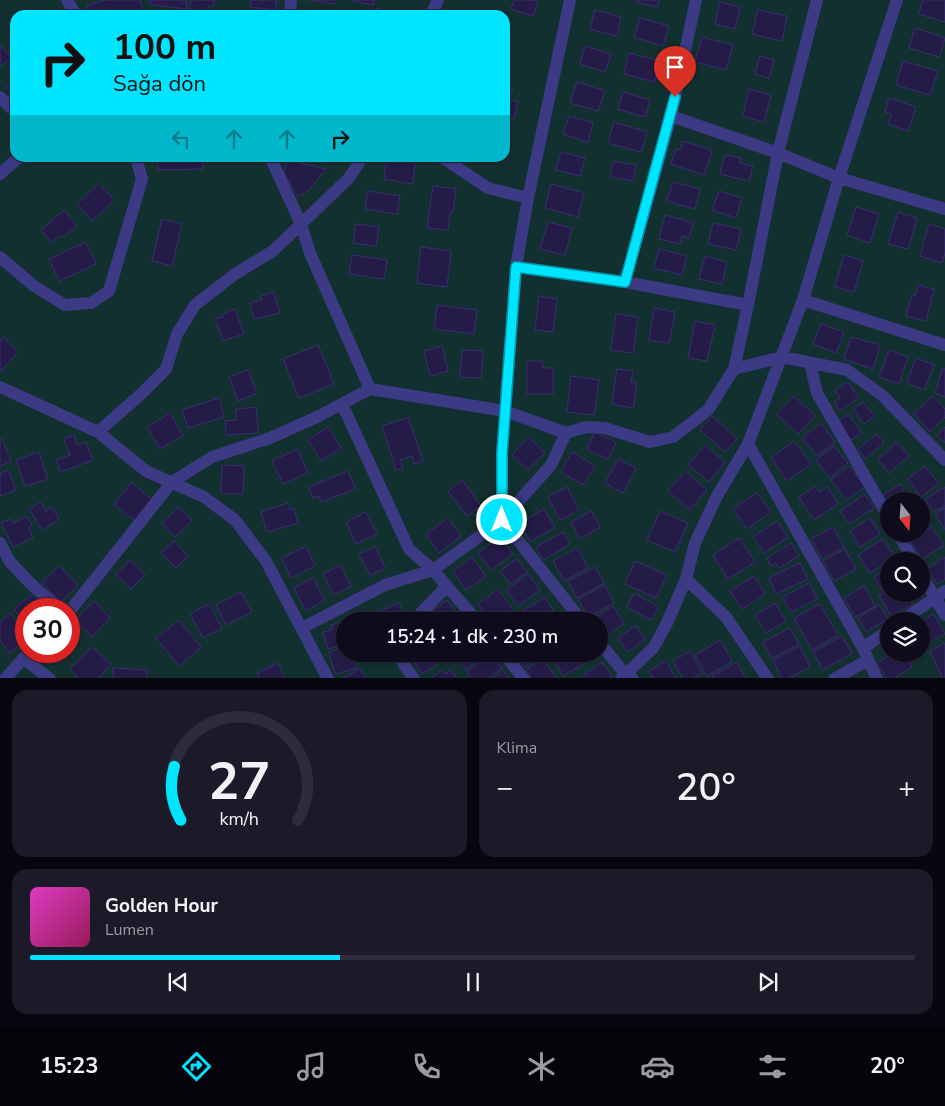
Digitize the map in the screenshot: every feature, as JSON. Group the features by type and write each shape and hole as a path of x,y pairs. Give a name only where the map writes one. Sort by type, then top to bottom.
{"street":[{"path":"570,0 528,198 516,267 502,453 502,520 575,612"},
{"path":"625,282 670,116 696,0"},
{"path":"80,598 172,482 212,457 270,438 370,389 505,411 566,433 586,427 605,428 650,442 673,437 708,410 734,369 778,153 817,0"},
{"path":"608,653 626,677 654,647 667,623 686,579 695,543 717,496 748,444 803,300 839,178 898,0"},
{"path":"0,97 10,107"},
{"path":"670,116 778,153 839,178 945,209"},
{"path":"0,174 14,162"},
{"path":"0,257 34,286 65,305 91,303 109,291 142,179 137,162"},
{"path":"273,162 301,224 310,253 370,389"},
{"path":"98,432 166,369 177,334 195,305 235,274 273,251 349,178 359,162"},
{"path":"449,162 488,188 528,198"},
{"path":"516,267 625,282 748,305"},
{"path":"803,300 945,345"},
{"path":"734,369 782,357 847,370 883,396 945,460"},
{"path":"810,363 817,394 880,502"},
{"path":"0,387 98,432 146,471 204,497 235,520 266,561 328,678"},
{"path":"342,404 409,549 433,570 469,612"},
{"path":"302,628 385,585 433,570 502,520 551,465 566,433"},
{"path":"748,444 877,678"},
{"path":"0,543 10,562 47,598"},
{"path":"686,579 726,617 768,678"},
{"path":"930,583 940,594 945,615"},
{"path":"422,612 447,586"},
{"path":"914,612 940,594"},
{"path":"834,678 865,654 880,639"},
{"path":"403,662 414,678"},
{"path":"511,662 524,678"},
{"path":"5,678 19,663"},
{"path":"35,663 50,678"}],"green space":[{"path":"0,0 945,0 945,678 0,678"}],"building":[{"path":"105,0 140,0 143,10 89,10 87,6"},
{"path":"149,0 187,0 186,9 149,4"},
{"path":"191,0 214,0 214,6 208,6 207,10 189,9"},
{"path":"251,0 277,0 275,10 250,7"},
{"path":"310,0 335,0 334,4"},
{"path":"354,0 374,0 373,5"},
{"path":"514,0 538,0 533,16 511,9"},
{"path":"636,0 659,0 657,7 636,2"},
{"path":"923,0 945,0 945,22 919,14"},
{"path":"720,2 740,7 735,29 715,24"},
{"path":"595,10 621,17 617,36 590,29"},
{"path":"758,10 787,16 782,41 752,34"},
{"path":"640,18 669,26 663,46 634,37"},
{"path":"915,28 945,38 939,57 909,48"},
{"path":"702,37 733,45 726,70 695,62"},
{"path":"0,45 10,59 0,66"},
{"path":"585,46 611,54 605,72 580,64"},
{"path":"629,53 660,61 654,82 624,74"},
{"path":"760,56 774,60 769,78 755,74"},
{"path":"903,61 938,71 930,95 896,85"},
{"path":"577,82 605,91 598,111 570,103"},
{"path":"749,89 771,95 764,122 743,116"},
{"path":"623,92 650,100 645,117 618,109"},
{"path":"889,98 916,107 908,131 888,124 892,114 885,112"},
{"path":"510,100 518,102 514,118 510,117"},
{"path":"569,116 593,123 588,142 563,134"},
{"path":"614,122 647,132 641,152 608,143"},
{"path":"683,141 712,150 704,175 671,164 676,149 680,150"},
{"path":"561,152 585,158 580,176 556,170"},
{"path":"725,155 741,158 740,163 753,166 749,181 720,174"},
{"path":"613,161 636,165 633,181 610,177"},
{"path":"158,162 202,162 203,169 158,170"},
{"path":"287,162 296,162 326,169 309,190 298,197 284,173"},
{"path":"386,162 416,162 412,184 384,179"},
{"path":"673,182 700,189 695,209 667,201"},
{"path":"99,183 114,200 92,221 77,204"},
{"path":"551,184 584,193 578,217 545,208"},
{"path":"433,186 456,189 448,230 427,228"},
{"path":"368,191 400,196 397,214 365,209"},
{"path":"719,191 742,198 736,218 712,210"},
{"path":"856,207 879,214 870,243 847,235"},
{"path":"64,210 77,226 63,237 61,235 51,242 41,230"},
{"path":"898,212 917,218 908,249 888,244"},
{"path":"665,215 693,223 689,238 682,236 680,244 659,239"},
{"path":"162,219 182,224 172,266 152,261"},
{"path":"548,222 572,228 565,255 540,249"},
{"path":"713,223 741,229 736,250 708,244"},
{"path":"356,224 379,227 376,246 353,243"},
{"path":"929,224 945,229 945,253 942,263 920,256"},
{"path":"86,242 96,264 59,281 49,259"},
{"path":"421,247 451,251 447,287 417,283"},
{"path":"659,249 687,256 682,275 654,268"},
{"path":"352,255 387,260 384,279 349,274"},
{"path":"844,255 863,261 854,292 835,287"},
{"path":"705,256 727,262 722,284 699,279"},
{"path":"918,285 934,289 926,321 906,316 912,295 915,296"},
{"path":"274,292 280,313 254,319 250,303 262,300 261,296"},
{"path":"539,296 557,299 553,332 535,330"},
{"path":"437,305 477,310 474,334 434,329"},
{"path":"654,308 675,312 669,343 649,340"},
{"path":"235,309 244,334 223,341 215,319 223,317 222,314"},
{"path":"616,314 638,317 633,353 611,350"},
{"path":"695,321 715,325 707,361 688,358"},
{"path":"821,324 844,332 836,353 813,344"},
{"path":"3,337 18,352 0,372 0,340"},
{"path":"851,337 880,345 873,369 844,359"},
{"path":"318,345 334,384 299,398 283,359"},
{"path":"442,346 448,371 430,376 424,351"},
{"path":"462,350 483,351 481,378 460,377"},
{"path":"889,350 908,357 899,384 879,377"},
{"path":"916,358 934,365 924,390 907,383"},
{"path":"527,361 543,361 543,368 553,368 553,394 527,394"},
{"path":"943,368 945,369 945,397 935,393"},
{"path":"617,369 633,371 631,382 637,383 633,408 612,404"},
{"path":"248,370 257,393 238,401 229,377"},
{"path":"571,376 599,380 594,415 567,412"},
{"path":"848,382 859,398 839,411 834,402 840,398 835,390"},
{"path":"794,396 815,416 798,434 777,414"},
{"path":"933,396 945,409 945,417 930,432 914,414"},
{"path":"219,398 224,417 188,428 182,410"},
{"path":"863,402 874,416 864,424 853,410"},
{"path":"256,407 258,433 226,435 225,421 237,420 236,409"},
{"path":"170,413 183,435 160,449 147,427"},
{"path":"848,414 862,433 851,440 838,422"},
{"path":"712,416 737,439 725,452 700,430"},
{"path":"408,418 423,461 414,464 412,456 400,460 403,468 396,470 382,426"},
{"path":"821,423 835,442 817,456 802,438"},
{"path":"328,427 341,448 321,461 308,440"},
{"path":"945,427 945,443 937,435"},
{"path":"595,432 616,442 608,459 587,449"},
{"path":"877,434 884,443 865,459 858,449"},
{"path":"74,435 77,445 86,442 93,460 61,472 56,460 70,455 64,439"},
{"path":"529,437 545,453 528,470 512,455"},
{"path":"2,439 11,462 0,466 0,440"},
{"path":"794,441 811,464 787,481 771,458"},
{"path":"897,442 909,456 889,473 878,459"},
{"path":"705,445 725,462 709,482 688,465"},
{"path":"834,446 848,463 830,478 816,460"},
{"path":"297,449 308,473 283,484 272,461"},
{"path":"39,452 48,479 25,486 16,460"},
{"path":"572,452 595,466 583,485 561,472"},
{"path":"618,459 636,468 623,493 605,483"},
{"path":"222,465 244,466 243,494 221,493"},
{"path":"850,466 865,487 846,500 831,480"},
{"path":"925,466 939,484 928,492 917,492 908,479"},
{"path":"8,470 16,490 0,496 0,473"},
{"path":"348,471 355,489 321,502 319,496 313,498 309,487"},
{"path":"685,471 707,490 690,510 668,491"},
{"path":"462,480 481,506 467,516 448,491"},
{"path":"132,482 152,500 135,521 114,504"},
{"path":"900,484 905,492 888,492"},
{"path":"816,486 820,492 827,487 838,504 814,520 799,497"},
{"path":"567,487 579,510 560,520 548,497"},
{"path":"945,487 945,506 934,512 930,506 930,496"},
{"path":"757,493 771,512 747,529 733,509"},
{"path":"865,494 874,508 849,524 840,511"},
{"path":"41,502 46,511 52,507 59,519 42,530 29,509"},
{"path":"288,503 290,510 294,509 298,523 267,532 261,512"},
{"path":"179,507 192,521 175,537 162,523"},
{"path":"945,508 945,530 935,514"},
{"path":"544,509 555,527 530,542 520,523"},
{"path":"591,511 600,527 580,539 571,522"},
{"path":"660,511 688,523 675,552 647,540"},
{"path":"366,512 377,534 356,544 346,522"},
{"path":"27,516 32,525 28,527 33,538 13,547 1,523 11,519 13,523"},
{"path":"448,518 461,536 439,553 426,534"},
{"path":"870,518 880,534 860,547 850,531"},
{"path":"777,521 788,537 764,553 753,537"},
{"path":"833,527 844,547 822,559 811,539"},
{"path":"932,527 944,545 930,554 930,552 918,552 911,542 930,542 930,528"},
{"path":"563,532 570,544 543,560 536,547"},
{"path":"500,537 513,554 491,570 478,553"},
{"path":"739,538 755,562 728,579 713,555"},
{"path":"174,541 188,556 176,568 161,553"},
{"path":"880,541 885,542 892,552 880,552 880,567 870,573 858,555"},
{"path":"791,543 799,556 779,568 776,563 771,566 767,558"},
{"path":"306,546 315,566 291,578 282,558"},
{"path":"375,547 385,568 370,575 359,554"},
{"path":"577,548 588,568 564,581 553,561"},
{"path":"845,549 856,569 834,581 823,561"},
{"path":"472,557 486,576 466,590 453,571"},
{"path":"945,557 945,579 937,584 930,574 930,567"},
{"path":"517,559 527,572 510,584 500,571"},
{"path":"130,560 145,575 131,589 116,574"},
{"path":"635,561 667,575 656,598 625,584"},
{"path":"800,563 808,579 776,594 769,578"},
{"path":"340,565 351,586 334,595 323,574"},
{"path":"59,566 78,585 65,598 57,598 42,583"},
{"path":"595,567 604,583 577,598 568,581"},
{"path":"880,573 880,587 874,577"},
{"path":"528,574 540,590 518,606 506,590"},
{"path":"754,576 765,594 742,609 730,591"},
{"path":"313,578 325,600 306,611 294,588"},
{"path":"809,583 817,599 791,612 783,597"},
{"path":"605,585 614,603 597,612 585,612 578,599"},
{"path":"864,586 875,606 855,617 844,598"},
{"path":"498,589 513,610 510,612 484,612 478,604"},
{"path":"241,592 252,612 226,625 216,605"},
{"path":"634,593 659,607 651,620 627,607"},
{"path":"32,594 35,598 27,598"},
{"path":"545,597 553,610 550,612 522,611"},
{"path":"447,600 456,612 430,612"},
{"path":"94,601 110,618 92,637 80,625 80,615"},
{"path":"883,602 912,602 913,604 898,612 889,612"},
{"path":"399,603 403,612 376,612"},
{"path":"775,603 786,621 766,633 755,615"},
{"path":"209,604 222,628 203,638 190,614"},
{"path":"820,604 838,635 812,650 794,618"},
{"path":"879,605 884,612 880,612 880,624 866,632 858,618"},
{"path":"613,606 624,624 608,634 608,612 604,612"},
{"path":"10,613 15,619 15,649 10,653 0,641 0,622"},
{"path":"934,614 945,634 930,642 930,616"},
{"path":"179,620 201,647 179,666 156,638"},
{"path":"336,623 336,647 328,649 323,632 332,630 331,625"},
{"path":"635,626 645,639 628,652 618,638"},
{"path":"790,628 799,644 772,658 763,642"},
{"path":"842,636 852,653 823,670 813,652"},
{"path":"720,640 732,661 707,676 695,655"},
{"path":"945,643 945,678 943,678 930,651"},
{"path":"800,646 810,667 789,678 782,678 773,660"},
{"path":"92,647 111,664 99,678 79,678 70,669 76,663 80,663 80,659"},
{"path":"336,650 336,662 355,662 357,668 335,674 329,652"},
{"path":"690,651 702,673 694,678 682,678 673,661"},
{"path":"666,661 675,678 653,678 649,671"},
{"path":"880,661 909,662 912,667 895,678 886,678 877,663"},
{"path":"415,662 441,662 422,674"},
{"path":"460,662 475,662 465,669"},
{"path":"479,662 497,662 502,668 489,678 471,678 467,671"},
{"path":"521,662 531,662 524,667"},
{"path":"537,662 545,662 556,678 531,678 526,670"},
{"path":"556,662 587,662 563,676"},
{"path":"602,662 612,676 610,678 582,678"},
{"path":"737,662 745,678 713,678 712,676"},
{"path":"278,663 285,678 260,678 257,673"},
{"path":"113,668 147,670 147,678 113,678"},
{"path":"360,669 365,678 343,678"},
{"path":"442,670 445,674 451,670 456,678 431,678"},
{"path":"503,670 508,678 493,678"}],"route":[{"path":"502,520 502,453 516,267 625,282 675,97"}]}
